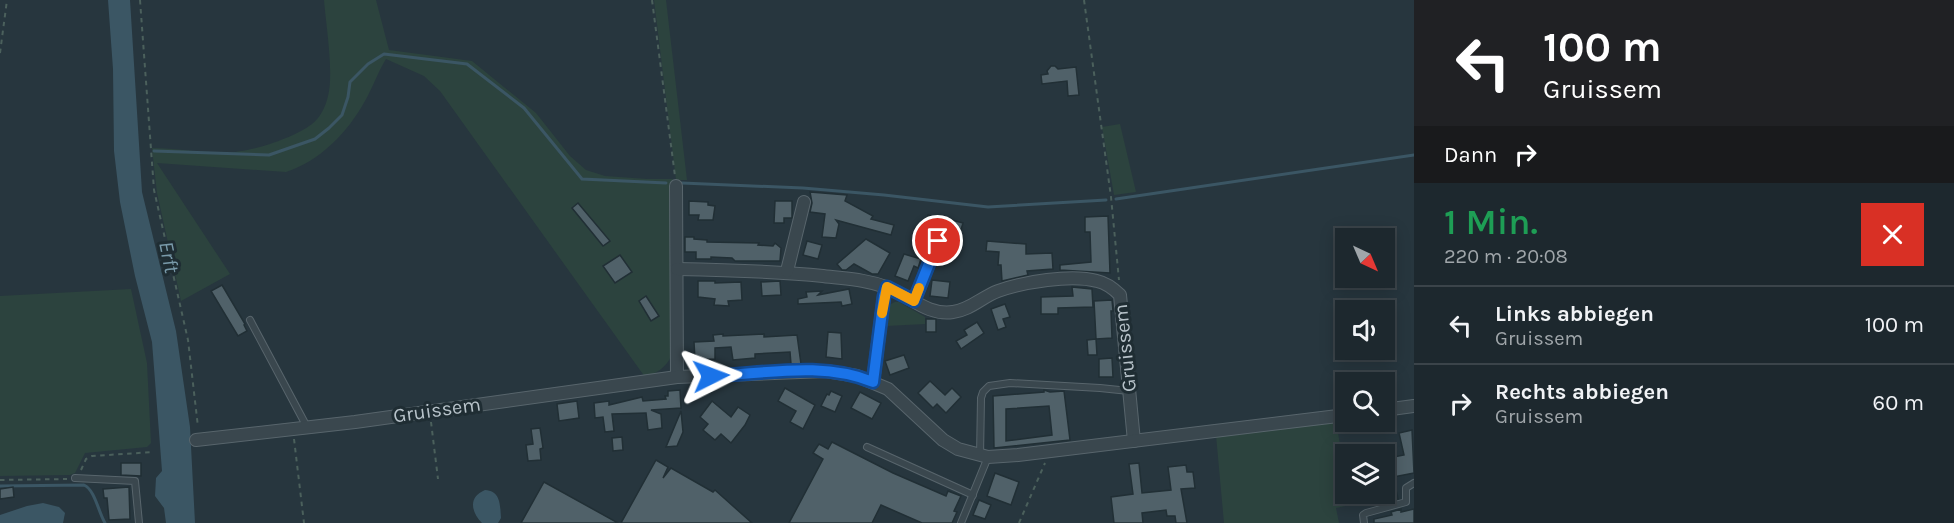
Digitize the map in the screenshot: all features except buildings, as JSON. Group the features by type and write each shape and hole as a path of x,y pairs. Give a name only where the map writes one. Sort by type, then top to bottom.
{"street":[{"path":"676,186 677,377"},
{"path":"787,272 804,202"},
{"path":"914,301 938,241"},
{"name":"Gruissem","path":"677,269 787,272 852,278 887,287 933,311 950,313 960,311 989,295 1006,289 1039,282 1076,279 1099,281 1120,295 1134,441"},
{"path":"873,382 887,287"},
{"name":"Gruissem","path":"199,440 355,422 677,377 826,371 851,374 873,382 898,397 948,444 984,457 1335,416"},
{"path":"1395,409 1414,406"}],"lane":[{"path":"250,320 307,426"},
{"path":"961,523 973,495 984,457 981,398 989,386 1010,383 1130,391"},
{"path":"867,447 973,495"},
{"path":"75,478 135,480 139,523"},
{"path":"1364,523 1365,513 1406,502 1406,488 1414,483"}],"path":[{"path":"0,53 8,0"},
{"path":"140,0 154,190 188,340 199,440"},
{"path":"652,0 676,186"},
{"path":"1084,0 1111,197 1120,295"},
{"path":"430,410 438,479"},
{"path":"294,449 304,523"},
{"path":"1019,523 1049,451"},
{"path":"0,480 75,478 85,460 90,456 154,452"}],"green space":[{"path":"324,0 376,0 389,50 472,61 536,113 570,156 586,170 605,176 673,179 671,357 663,367 645,377 440,91 424,76 386,59 365,101 350,124 332,144 298,167 286,172 157,163 230,274 181,301 157,193 152,148 215,153 244,151 286,138 312,124 324,108 330,86"},
{"path":"654,0 666,0 687,180 676,180"},
{"path":"1120,124 1136,192 1114,195 1102,127"},
{"path":"131,289 147,363 151,443 147,447 85,453 75,473 70,475 0,476 0,296"},
{"path":"895,302 925,317 925,324 886,326 889,305"},
{"path":"1335,420 1335,432 1338,432 1340,444 1335,444 1335,504 1350,505 1336,508 1339,523 1224,523 1216,435"}],"water":[{"path":"108,0 130,0 142,192 176,331 190,427 195,523 166,523 164,508 155,496 156,478 162,471 152,342 135,276 120,202 114,151 113,69"},
{"path":"485,490 494,493 499,500 501,518 498,523 482,523 475,514 474,501"},
{"path":"43,503 59,507 65,513 63,523 0,523 0,515"}],"waterway":[{"path":"154,151 269,155 315,139 342,115 350,82 368,64 384,54 467,64 524,108 582,179 666,183"},
{"path":"1116,199 1414,155"},
{"path":"682,183 803,188 988,207 1106,200"},
{"path":"0,486 84,485 94,496 105,523"}],"slow traffic":[{"path":"882,313 887,287 914,301 919,288"}],"route":[{"path":"711,376 826,371 851,374 873,382 887,287 914,301 938,241"}],"water label":[{"name":"Erft","path":"169,257"}]}
